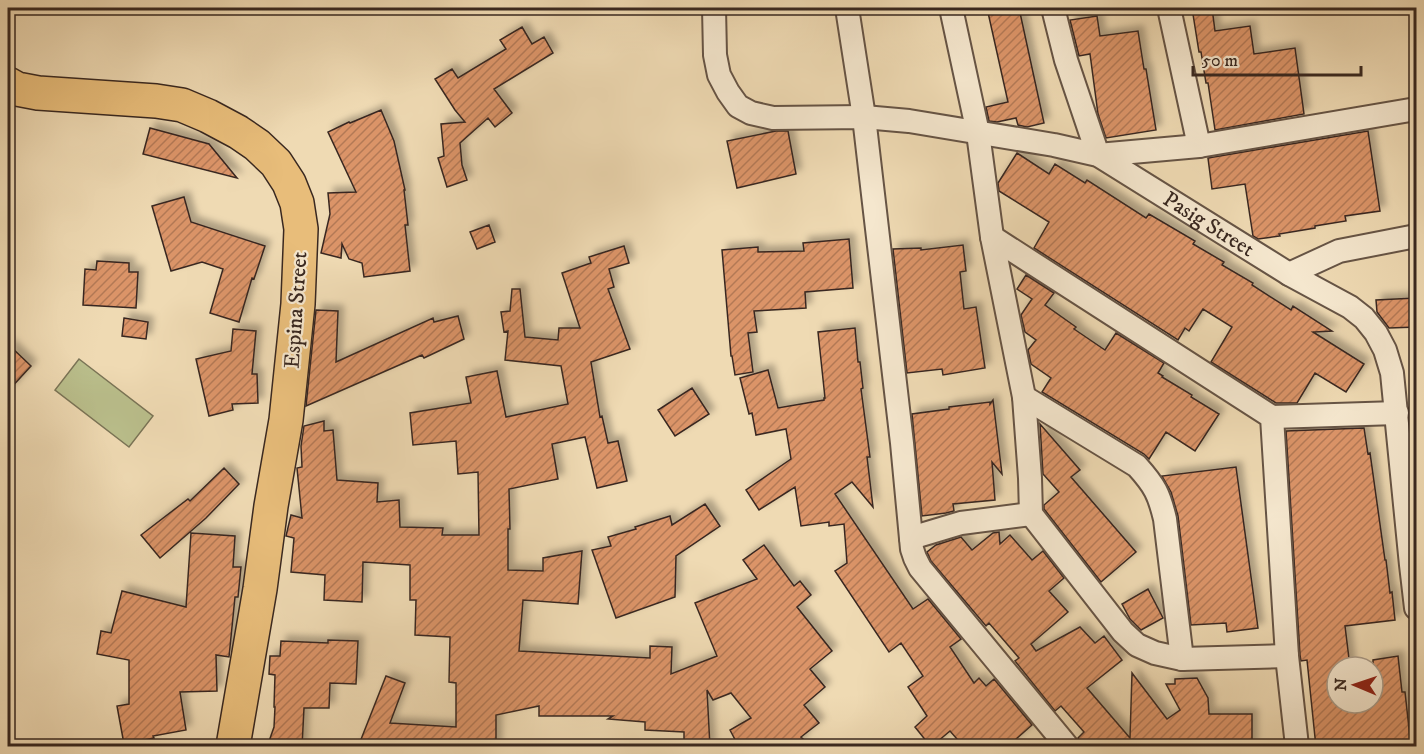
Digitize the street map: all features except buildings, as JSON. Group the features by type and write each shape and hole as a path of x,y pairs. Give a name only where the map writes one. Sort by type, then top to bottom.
{"main road":[{"name":"Espina Street","path":"8,84 38,93 182,105 238,132 257,145 276,163 289,183 297,203 301,229 298,304 286,420 233,747"}],"street":[{"name":"Pasig Street","path":"714,8 715,56 719,75 738,106 751,113 773,118 864,117 909,121 1098,155 1289,274 1350,307 1364,318 1376,333 1385,350 1392,373 1414,563 1416,608"},
{"path":"848,8 864,117 903,443 912,549 920,568 1067,747"},
{"path":"951,8 978,133 992,237 1024,397 1031,514 1123,632 1137,645 1155,653 1182,659 1287,656"},
{"path":"1053,8 1066,60 1098,155 1199,146 1416,109"},
{"path":"1168,8 1199,146"},
{"path":"1289,274 1339,251 1416,236"},
{"path":"992,237 1272,417 1397,413"},
{"path":"1024,397 1137,466 1151,482 1160,499 1165,519 1182,659"},
{"path":"1272,417 1287,656 1298,747"},
{"path":"912,538 961,523 1031,514"}],"green space":[{"path":"79,359 153,416 129,447 55,390"}]}
